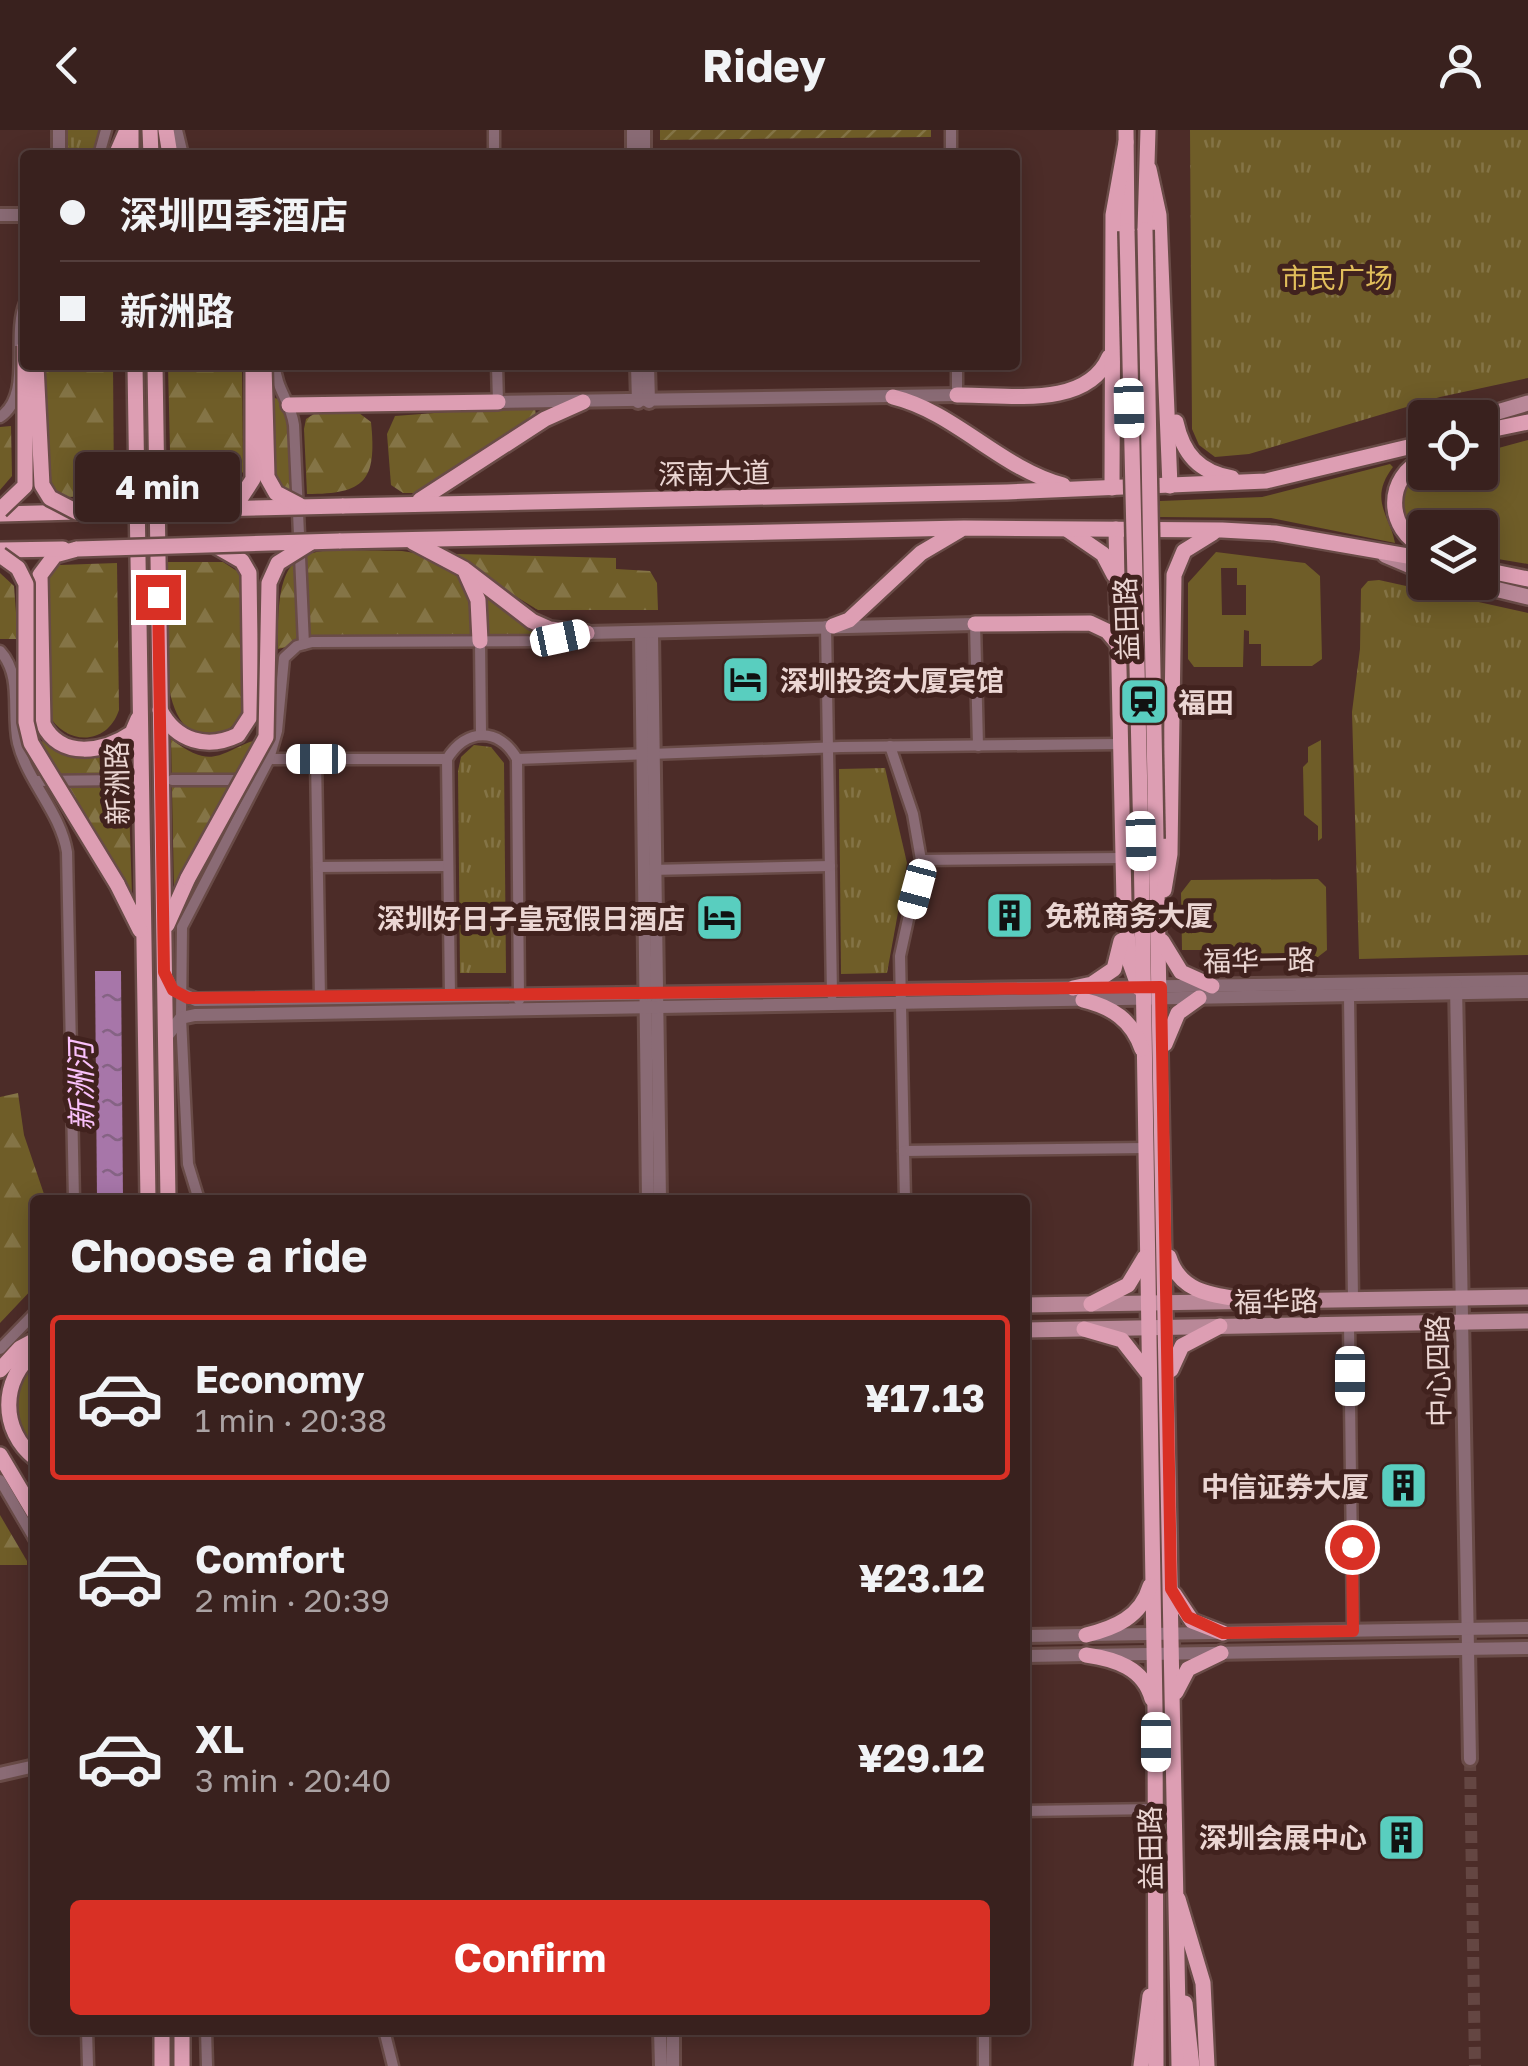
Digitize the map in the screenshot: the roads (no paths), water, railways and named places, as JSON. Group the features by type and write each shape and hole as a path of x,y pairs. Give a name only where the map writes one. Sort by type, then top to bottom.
{"main road":[{"name":"益田路","path":"1150,135 1145,230 1148,840 1141,866 1155,1709 1156,2066"},
{"name":"益田路","path":"1126,136 1148,840 1160,908 1177,1976 1185,2040 1179,2066"},
{"path":"1112,488 1114,194 1126,136"},
{"path":"1148,169 1160,215 1170,486"},
{"path":"957,395 1074,391 1100,374 1112,344"},
{"path":"0,512 25,486 25,370"},
{"path":"36,370 42,485 50,498 78,512"},
{"name":"新洲路","path":"134,370 148,1195"},
{"name":"新洲路","path":"156,370 170,1195"},
{"path":"226,508 240,499 253,479 253,370"},
{"path":"264,370 267,476 276,493 303,507"},
{"path":"1169,390 1181,443 1196,464 1228,478 1266,481"},
{"path":"893,397 923,406 1016,467 1076,489"},
{"path":"290,406 498,402"},
{"path":"408,505 437,493 553,414 583,402"},
{"path":"1498,412 1528,403"},
{"path":"1498,428 1523,423"},
{"path":"1498,435 1523,423"},
{"name":"深南大道","path":"0,512 1170,486 1266,481 1408,445"},
{"path":"1408,472 1400,479 1394,501 1402,530 1408,535"},
{"path":"830,626 853,617 921,554 964,528"},
{"path":"1064,528 1103,554 1117,584"},
{"path":"0,552 405,539 1064,528 1275,533 1408,556"},
{"path":"1116,529 1123,858 1130,963 1142,991"},
{"path":"1160,908 1170,854 1174,575 1190,545 1222,530"},
{"path":"405,539 464,569 532,621 550,629 588,633"},
{"path":"164,943 170,912 266,737 269,583 278,563 310,542"},
{"path":"160,709 176,732 213,743 238,734 253,706 249,572 242,560 214,546"},
{"path":"77,548 55,555 44,566 38,603 43,724 56,741 80,750 121,740 132,733 140,710"},
{"path":"1377,551 1408,565"},
{"path":"0,552 18,568 26,584 26,722 31,743 117,884 144,944"},
{"path":"464,569 478,600 480,642"},
{"path":"1498,573 1528,579"},
{"path":"1498,590 1528,597"},
{"path":"975,624 1090,624 1107,630 1119,646"},
{"path":"1141,866 1121,924 1122,954 1114,969 1078,994 1114,1011 1128,1023 1144,1054"},
{"path":"1160,938 1182,972 1212,986"},
{"path":"1162,1053 1178,1013 1199,998"},
{"path":"1165,1246 1174,1271 1186,1285 1251,1301"},
{"path":"1091,1304 1128,1284 1148,1248"},
{"name":"福华路","path":"1030,1305 1528,1297"},
{"name":"福华路","path":"1030,1330 1528,1321"},
{"path":"1167,1383 1182,1346 1220,1326"},
{"path":"1084,1329 1110,1334 1130,1346 1150,1384"},
{"path":"0,1370 30,1344"},
{"path":"30,1357 12,1376 6,1407 14,1437 30,1453"},
{"path":"0,1455 30,1506"},
{"path":"1086,1635 1107,1630 1133,1615 1148,1596 1153,1578"},
{"path":"1171,1589 1188,1617 1223,1633"},
{"path":"1173,1710 1180,1679 1188,1669 1222,1653"},
{"path":"1086,1655 1130,1668 1150,1691 1155,1709"},
{"path":"1176,1893 1203,1983 1207,2066"},
{"path":"1140,2066 1144,2015 1156,1984"},
{"path":"154,2066 162,2035"},
{"path":"162,2035 162,2066"},
{"path":"182,2035 182,2066"},
{"path":"183,2035 192,2066"},
{"path":"1185,2040 1192,2066"}],"street":[{"path":"0,417 12,407 16,395 20,324"},
{"path":"275,370 277,386 290,406 294,425 304,644"},
{"path":"497,370 498,402 643,402 957,395 956,370"},
{"path":"638,370 643,402"},
{"path":"643,402 647,370"},
{"path":"197,1195 188,1164 180,1018 182,927 269,760 277,731 282,664 292,649 304,644 542,641 588,633 975,624 978,746"},
{"path":"830,626 833,998"},
{"path":"647,632 651,1001 660,1195"},
{"path":"480,642 480,734"},
{"path":"0,651 12,671 17,738 35,781 58,819 67,852 74,1195"},
{"path":"450,997 447,759 461,742 480,734 500,739 517,759 519,1003"},
{"path":"517,759 890,746 1121,744"},
{"path":"890,746 913,814 920,860 902,943 905,1195"},
{"path":"316,759 320,998"},
{"path":"269,760 447,759"},
{"path":"35,781 123,780"},
{"path":"172,780 259,780"},
{"path":"920,860 1123,858"},
{"path":"318,868 448,866"},
{"path":"649,870 830,866"},
{"path":"164,972 180,995"},
{"name":"福华一路","path":"180,1018 519,1003 1142,991 1199,998 1349,996 1528,981"},
{"name":"福华一路","path":"1161,993 1212,986 1528,992"},
{"name":"中心四路","path":"1456,988 1470,1759"},
{"name":"福华一路","path":"180,995 196,1000 450,997 519,1003"},
{"path":"1349,996 1353,1300"},
{"path":"648,1195 651,1001"},
{"path":"165,1039 180,1018"},
{"path":"904,1150 1146,1148"},
{"path":"4,1345 30,1318"},
{"path":"1349,1324 1353,1631"},
{"path":"0,1480 30,1531"},
{"path":"1030,1636 1528,1628"},
{"path":"1030,1656 1528,1648"},
{"path":"0,1766 30,1763"},
{"path":"0,1774 30,1764"},
{"path":"1030,1811 1156,1809"},
{"path":"87,2035 88,2066"},
{"path":"206,2035 206,2066"},
{"path":"385,2035 393,2066"},
{"path":"660,2035 661,2066"},
{"path":"673,2035 673,2066"},
{"path":"984,2035 984,2066"}],"water":[{"path":"95,971 121,971 123,1195 97,1195"}],"tunnel":[{"path":"123,780 167,780"},
{"path":"1470,1759 1475,2066"}],"place":[{"name":"深圳投资大厦宾馆","path":"745,680"},
{"name":"福田","path":"1143,702"},
{"name":"免税商务大厦","path":"1010,915"},
{"name":"深圳好日子皇冠假日酒店","path":"720,918"},
{"name":"中信证券大厦","path":"1404,1486"},
{"name":"深圳会展中心","path":"1402,1837"}],"park label":[{"name":"市民广场","path":"1337,277"}],"water label":[{"name":"新洲河","path":"81,1086"}]}
